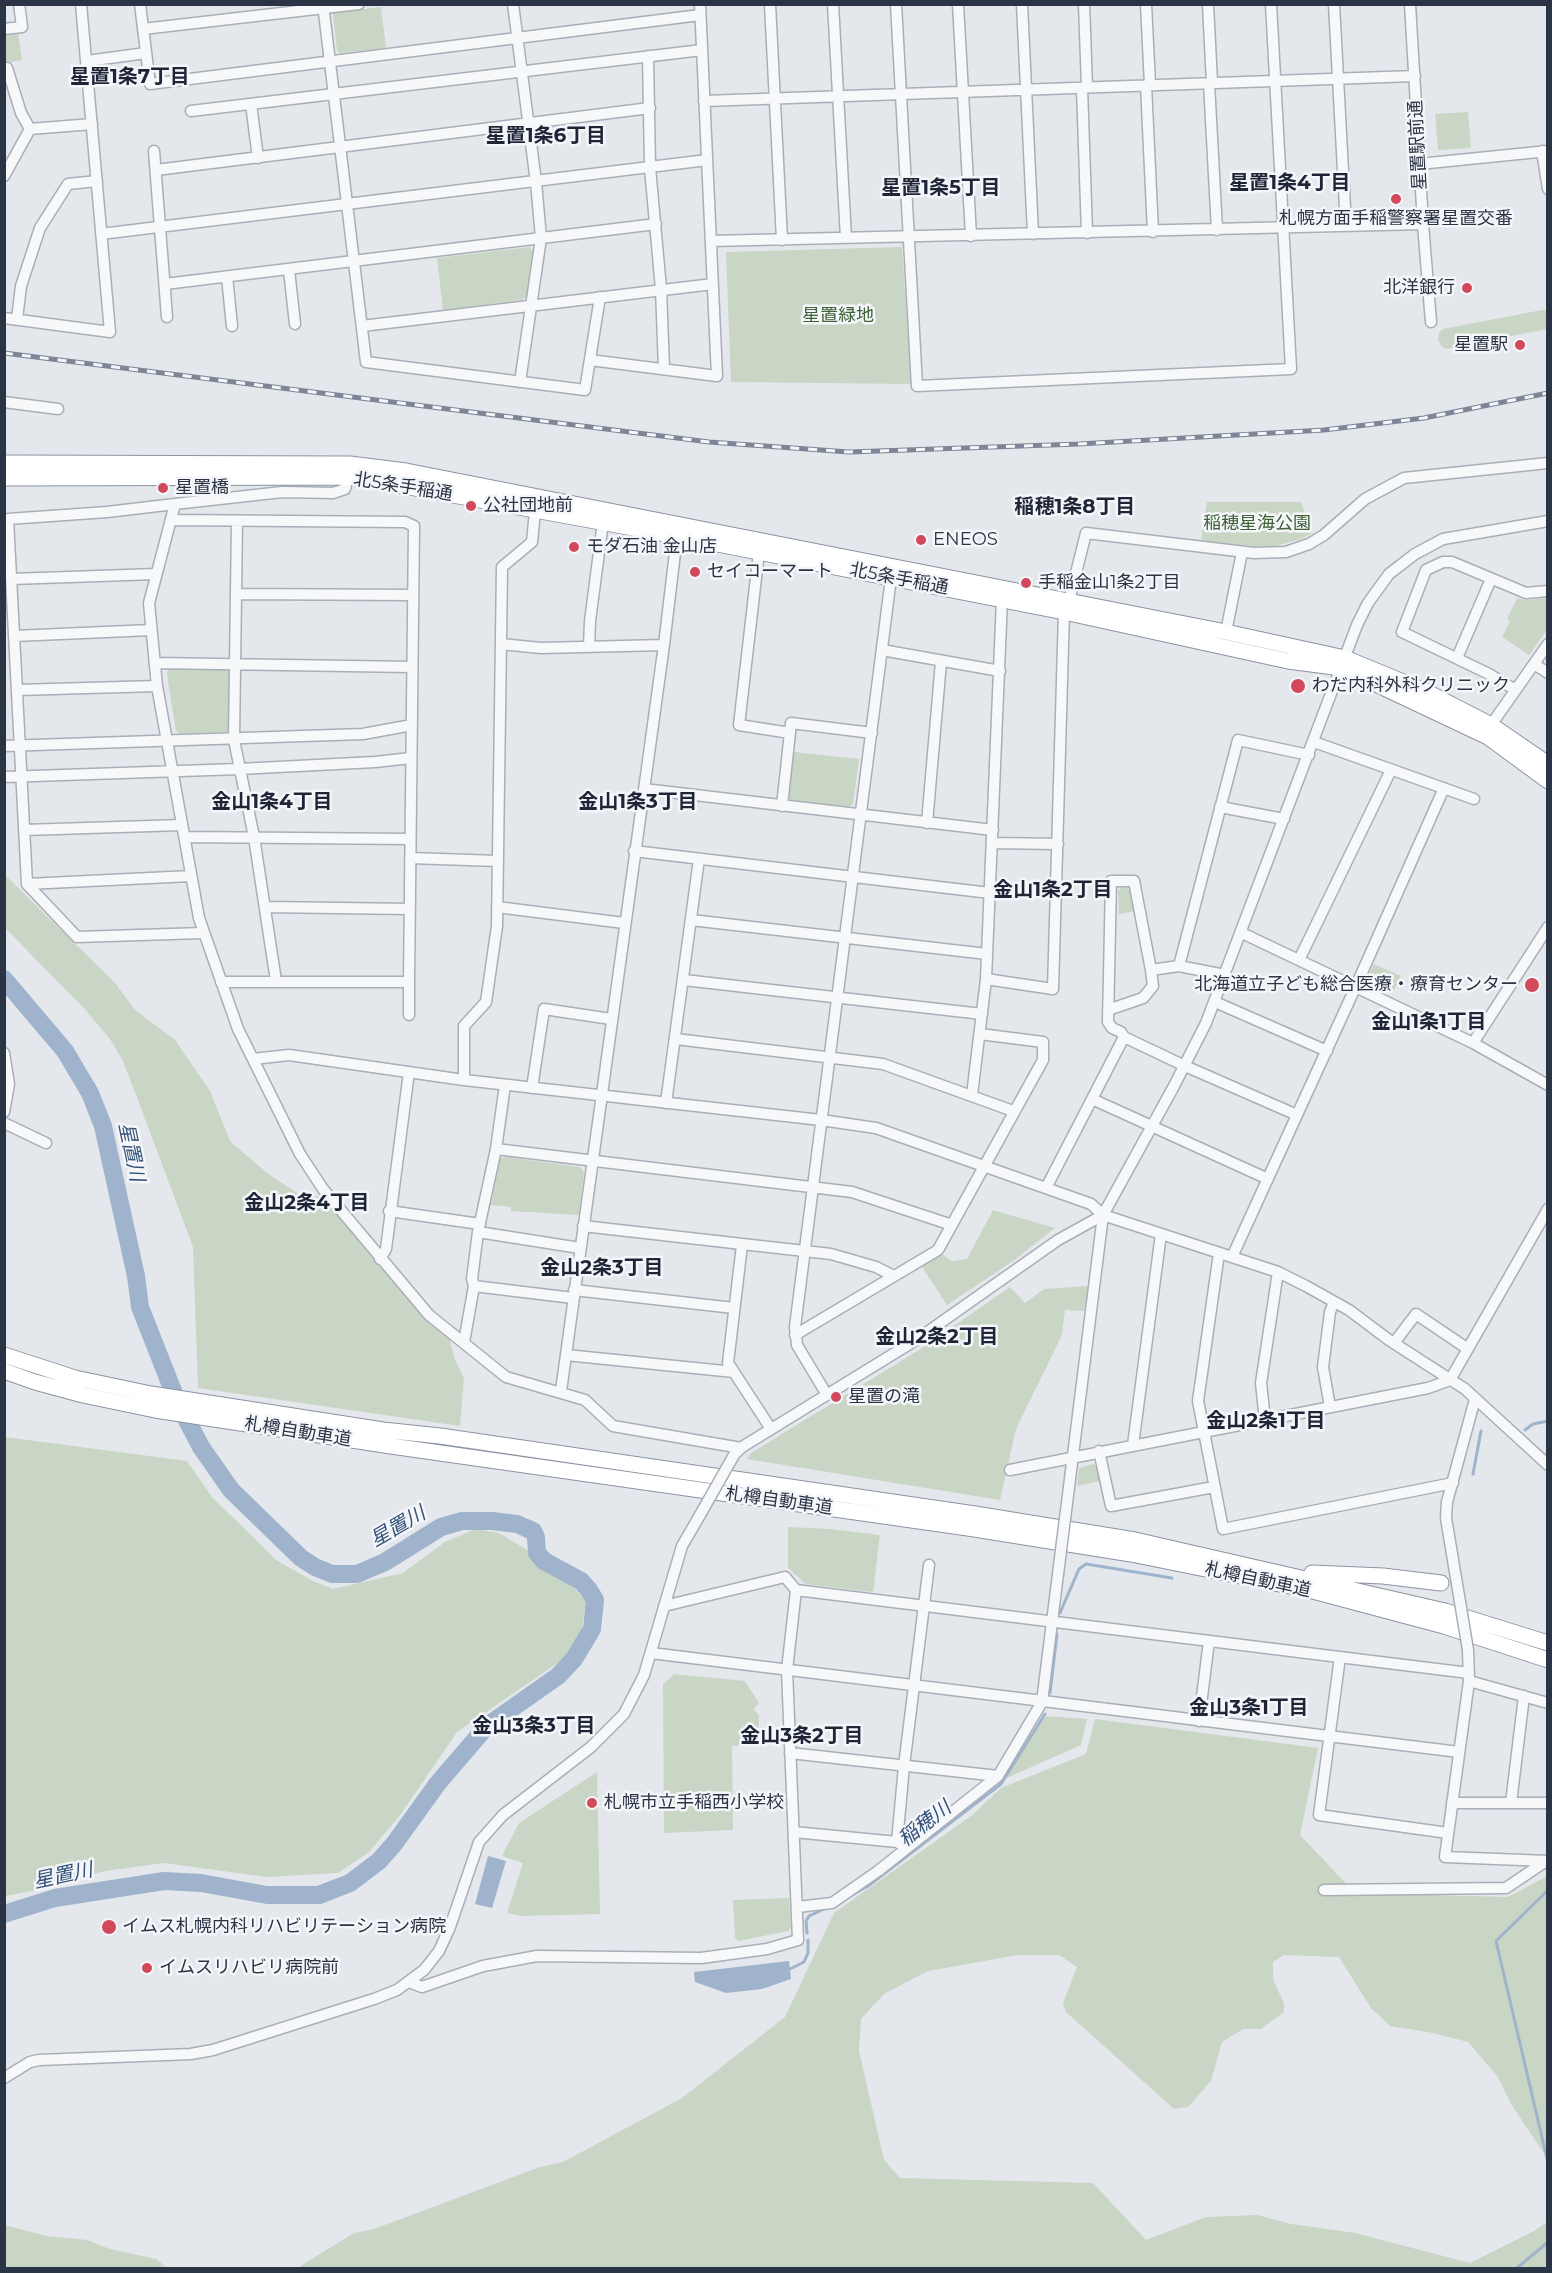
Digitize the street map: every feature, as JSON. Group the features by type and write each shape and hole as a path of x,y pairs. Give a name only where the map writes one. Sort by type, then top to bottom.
{"highway":[{"name":"北5条手稲通","path":"4,463 406,471 1067,606 1226,632 1343,663 1425,691 1491,726 1548,764"},
{"name":"北5条手稲通","path":"4,478 350,470 535,511 677,536 1002,600 1067,606 1288,661 1343,663 1488,737 1548,781"},
{"name":"札樽自動車道","path":"4,1355 75,1378 151,1394 383,1430 440,1436 975,1514 1135,1540 1445,1611 1548,1643"},
{"name":"札樽自動車道","path":"4,1371 35,1382 155,1410 1131,1554 1309,1590 1444,1626 1548,1660"},
{"path":"1276,1572 1383,1576 1441,1583"}],"street":[{"path":"4,28 22,27 19,4"},
{"path":"4,318 110,332 81,4"},
{"path":"140,4 150,84 517,39 700,10 717,376 590,360"},
{"path":"143,29 359,4"},
{"path":"513,4 541,238 520,382"},
{"path":"770,4 782,240"},
{"path":"833,4 846,238"},
{"path":"896,4 917,386 1291,369 1271,4"},
{"path":"958,4 971,236"},
{"path":"1022,4 1033,234"},
{"path":"1084,4 1087,233"},
{"path":"1146,4 1153,232"},
{"path":"1208,4 1216,230"},
{"path":"1334,4 1346,226"},
{"name":"星置駅前通","path":"1410,4 1431,322"},
{"path":"323,7 366,362 585,390 600,297"},
{"path":"191,111 702,50"},
{"path":"87,61 146,53"},
{"path":"648,56 651,168 661,290 664,369"},
{"path":"7,68 21,113 30,129"},
{"path":"704,101 1415,76"},
{"path":"251,104 258,158"},
{"path":"156,170 650,108"},
{"path":"30,129 92,124"},
{"path":"4,176 30,129"},
{"path":"154,151 167,317"},
{"path":"1419,164 1545,151 1548,189"},
{"path":"101,234 707,160"},
{"path":"16,319 21,286 40,228 68,184 97,181"},
{"path":"165,284 656,224"},
{"path":"711,242 1423,224"},
{"path":"289,270 295,324"},
{"path":"227,277 232,326"},
{"path":"362,326 713,284"},
{"path":"4,402 57,409"},
{"path":"987,979 1053,989 1067,606 1086,533 1242,552 1286,552 1309,544 1324,535 1365,499 1404,478 1548,463"},
{"path":"202,933 77,937 27,884 8,519 107,512 282,492 333,493 345,489 350,470"},
{"path":"175,504 149,603 157,686 191,876 202,933 238,1029 300,1154 323,1189 429,1316 506,1377 561,1391 585,1400 613,1426 737,1452"},
{"path":"464,1080 464,1026 486,1002 497,926 502,567 532,542 535,511"},
{"path":"172,520 405,522 414,526 409,1015"},
{"path":"797,1907 832,1903 908,1848 998,1776 1042,1702 1103,1215 1185,1066 1215,1002 1343,663 1368,603 1389,574 1415,554 1443,539 1548,520"},
{"path":"237,521 234,740 267,907 276,981"},
{"path":"589,647 590,621 603,522"},
{"path":"561,1391 677,536"},
{"path":"759,552 739,725 790,732"},
{"path":"1226,632 1242,552"},
{"path":"1514,689 1402,632 1426,570 1443,562 1452,562 1526,593 1548,591"},
{"path":"11,579 156,573"},
{"path":"827,1395 796,1345 795,1335 851,877 891,578"},
{"path":"1456,658 1491,579"},
{"path":"236,594 413,595"},
{"path":"972,1095 987,979 1002,600"},
{"path":"14,636 151,630"},
{"path":"501,644 541,648 664,645"},
{"path":"1491,726 1514,689 1548,644"},
{"path":"882,650 1000,671"},
{"path":"927,823 941,662"},
{"path":"155,663 412,667"},
{"path":"1534,664 1548,673"},
{"path":"16,690 157,686"},
{"path":"782,806 791,723 872,733"},
{"path":"4,746 363,734 412,725"},
{"path":"1179,966 1238,740 1310,755"},
{"path":"1314,741 1474,799"},
{"path":"4,777 239,770 411,758"},
{"path":"1299,960 1391,770"},
{"path":"1232,1257 1444,788"},
{"path":"644,789 993,830"},
{"path":"1220,807 1284,819"},
{"path":"24,830 182,825"},
{"path":"184,837 411,839"},
{"path":"993,843 1058,844"},
{"path":"634,851 990,893"},
{"path":"410,858 498,861"},
{"path":"666,1103 699,859"},
{"path":"27,884 191,876"},
{"path":"1108,1010 1143,998 1149,994 1153,986 1134,881 1111,881 1108,1010 1108,1022 1112,1028 1124,1037 1185,1066 1297,1115"},
{"path":"267,907 410,909"},
{"path":"497,907 624,923"},
{"path":"691,920 987,954"},
{"path":"1473,1043 1548,927"},
{"path":"1242,933 1473,1043 1548,1085"},
{"path":"1151,970 1179,966 1225,975"},
{"path":"684,980 982,1014"},
{"path":"221,982 409,982"},
{"path":"1215,1002 1327,1051"},
{"path":"532,1088 544,1009 611,1019"},
{"path":"795,1335 938,1250 1043,1060 1043,1042 980,1034"},
{"path":"1046,1188 1124,1037"},
{"path":"676,1039 883,1064 1013,1112"},
{"path":"4,1053 9,1084 4,1112"},
{"path":"253,1059 289,1055 464,1080 876,1128 1091,1204 1103,1215 1278,1272 1334,1302 1450,1380 1475,1399 1548,1465"},
{"path":"380,1259 386,1249 389,1210 409,1072"},
{"path":"464,1342 474,1286 472,1279 479,1228 496,1149 505,1085"},
{"path":"1092,1099 1268,1179"},
{"path":"4,1123 46,1143"},
{"path":"496,1149 852,1192 952,1225"},
{"path":"1010,1470 1428,1388 1450,1380 1548,1209"},
{"path":"389,1210 579,1248"},
{"path":"4,2078 30,2062 191,2054 213,2050 374,1999 397,1990 409,1982 424,1970 438,1951 450,1927 479,1842 503,1815 591,1747 624,1714 644,1675 682,1546 737,1452 916,1340 1058,1240 1103,1215"},
{"path":"582,1226 831,1254 876,1267 894,1276"},
{"path":"1132,1445 1161,1234"},
{"path":"742,1245 728,1364 771,1429"},
{"path":"1219,1253 1198,1401 1202,1432 1223,1529 1453,1483"},
{"path":"1264,1420 1261,1383 1278,1272"},
{"path":"474,1286 734,1308"},
{"path":"1330,1407 1323,1367 1330,1312 1334,1302"},
{"path":"1394,1343 1416,1314 1468,1349"},
{"path":"566,1355 734,1372"},
{"path":"1475,1399 1447,1502 1446,1518 1468,1650 1469,1677 1445,1857 1547,1861"},
{"path":"1100,1451 1111,1506 1214,1487"},
{"path":"897,1842 929,1565"},
{"path":"664,1606 785,1577 796,1590 1340,1657 1469,1677 1548,1703"},
{"path":"409,1982 422,1987 483,1966 537,1956 700,1958 767,1949 798,1940 787,1670 796,1590"},
{"path":"1199,1721 1209,1641"},
{"path":"651,1653 1459,1752"},
{"path":"1340,1657 1318,1815 1448,1833"},
{"path":"1511,1803 1524,1696"},
{"path":"790,1753 998,1776"},
{"path":"1452,1803 1548,1803"},
{"path":"794,1832 897,1842 908,1848"},
{"path":"1324,1890 1506,1888 1547,1861"}],"green space":[{"path":"381,7 386,48 340,53 337,51 333,13"},
{"path":"18,32 22,60 5,63 4,34"},
{"path":"1468,112 1471,148 1438,150 1435,114"},
{"path":"530,247 533,251 527,297 521,300 443,310 437,258"},
{"name":"星置緑地","path":"902,247 911,384 731,382 726,252"},
{"path":"1542,310 1547,311 1547,329 1446,349 1438,340 1439,333 1443,329"},
{"name":"稲穂星海公園","path":"1207,502 1301,502 1312,533 1301,539 1272,547 1201,540"},
{"path":"1517,598 1525,600 1547,598 1547,630 1529,655 1502,637 1510,622 1507,619"},
{"path":"170,668 229,669 231,672 228,732 180,734 176,731 167,672"},
{"path":"794,752 859,759 853,804 849,807 791,800 789,797"},
{"path":"4,874 115,983 135,1010 175,1040 210,1091 230,1141 268,1174 305,1198 325,1195 448,1333 455,1360 464,1378 460,1426 198,1388 193,1247 138,1100 122,1059 110,1039 82,1006 5,928"},
{"path":"1122,887 1131,891 1136,911 1119,914 1118,891"},
{"path":"1374,964 1401,976 1393,992 1369,981 1368,977"},
{"path":"506,1157 580,1167 584,1172 579,1215 511,1211 511,1207 491,1205 500,1159"},
{"path":"993,1210 1055,1228 1013,1261 947,1305 922,1267 941,1254 952,1261 967,1259"},
{"path":"1088,1286 1084,1311 1065,1310 1062,1335 1016,1429 1000,1500 747,1459 751,1453 919,1350 1010,1287 1025,1303 1044,1289"},
{"path":"5,1437 187,1461 212,1497 276,1560 313,1581 333,1589 403,1573 445,1542 476,1529 499,1533 529,1551 543,1570 568,1581 586,1601 581,1634 565,1658 457,1732 401,1814 368,1853 338,1873 267,1877 164,1863 105,1871 5,1896"},
{"path":"1093,1464 1097,1467 1100,1481 1077,1486 1079,1468"},
{"path":"788,1527 880,1535 873,1592 806,1584 788,1568"},
{"path":"674,1674 745,1681 759,1703 753,1709 759,1715 758,1744 732,1746 733,1830 664,1833 663,1684"},
{"path":"1046,1716 1087,1719 1081,1745 1002,1780"},
{"path":"1095,1719 1318,1748 1300,1835 1355,1893 1508,1897 1547,1876 1547,2158 1511,2104 1498,2077 1468,2042 1390,2026 1371,2008 1339,1957 1284,1955 1273,1962 1273,1980 1284,2003 1284,2012 1261,2029 1243,2029 1222,2042 1211,2081 1188,2107 1174,2109 1066,2012 1063,2003 1077,1967 1059,1955 1018,1955 928,1971 884,1994 861,2019 859,2051 884,2160 900,2178 1093,2183 1146,2240 1206,2217 1257,2215 1291,2224 1355,2233 1470,2263 1534,2231 1547,2222 1547,2268 297,2268 354,2233 374,2229 540,2167 563,2162 682,2098 785,2017 834,1913 971,1816 1001,1788 1086,1754"},
{"path":"597,1772 600,1914 521,1916 507,1913 523,1863 502,1856 519,1823"},
{"path":"789,1898 791,1927 788,1931 739,1941 735,1938 733,1900"},
{"path":"5,2225 46,2236 87,2240 110,2249 156,2259 167,2268 5,2268"}],"water":[{"path":"488,1856 506,1861 492,1908 475,1904"},
{"path":"789,1961 791,1979 762,1989 726,1993 695,1982 694,1972"}],"waterway":[{"name":"星置川","path":"4,979 65,1051 90,1093 103,1126 136,1276 140,1307 177,1401 201,1447 231,1490 301,1558 332,1574 357,1574 385,1562 441,1527 462,1521 492,1521 517,1524 533,1531 536,1537 537,1553 544,1561 581,1581 595,1600 592,1629 574,1659 558,1676 487,1726 438,1783 394,1844 379,1861 350,1883 319,1895 267,1895 201,1883 164,1881 55,1898 4,1914"},
{"name":"稲穂川","path":"1525,1430 1533,1424 1548,1421"},
{"name":"稲穂川","path":"1473,1474 1481,1431"},
{"name":"稲穂川","path":"1060,1613 1079,1569 1086,1564 1172,1578"},
{"name":"稲穂川","path":"1050,1693 1057,1634"},
{"name":"稲穂川","path":"848,1897 868,1886 1001,1784 1045,1714"},
{"path":"1548,1890 1496,1941 1548,2163"},
{"name":"稲穂川","path":"807,1933 806,1921 809,1916 826,1908"},
{"name":"稲穂川","path":"790,1969 804,1962 808,1953 808,1940"},
{"path":"1517,2268 1548,2242"}],"railway":[{"path":"4,353 709,442 849,452 1079,444 1324,430 1424,418 1548,393"}],"place":[{"name":"札幌方面手稲警察署星置交番","path":"1396,199"},
{"name":"北洋銀行","path":"1467,288"},
{"name":"星置駅","path":"1520,345"},
{"name":"星置橋","path":"163,488"},
{"name":"公社団地前","path":"471,506"},
{"name":"ENEOS","path":"921,540"},
{"name":"モダ石油 金山店","path":"574,547"},
{"name":"セイコーマート","path":"695,572"},
{"name":"手稲金山1条2丁目","path":"1026,583"},
{"name":"わだ内科外科クリニック","path":"1298,686"},
{"name":"北海道立子ども総合医療・療育センター","path":"1532,985"},
{"name":"星置の滝","path":"836,1397"},
{"name":"札幌市立手稲西小学校","path":"592,1803"},
{"name":"イムス札幌内科リハビリテーション病院","path":"109,1927"},
{"name":"イムスリハビリ病院前","path":"147,1968"}],"district":[{"name":"星置1条7丁目","path":"130,77"},
{"name":"星置1条6丁目","path":"546,136"},
{"name":"星置1条4丁目","path":"1290,183"},
{"name":"星置1条5丁目","path":"941,188"},
{"name":"稲穂1条8丁目","path":"1075,507"},
{"name":"金山1条4丁目","path":"272,802"},
{"name":"金山1条3丁目","path":"638,802"},
{"name":"金山1条2丁目","path":"1053,890"},
{"name":"金山1条1丁目","path":"1429,1022"},
{"name":"金山2条4丁目","path":"307,1203"},
{"name":"金山2条3丁目","path":"602,1268"},
{"name":"金山2条2丁目","path":"937,1337"},
{"name":"金山2条1丁目","path":"1266,1421"},
{"name":"金山3条1丁目","path":"1249,1708"},
{"name":"金山3条3丁目","path":"534,1726"},
{"name":"金山3条2丁目","path":"802,1736"}]}
